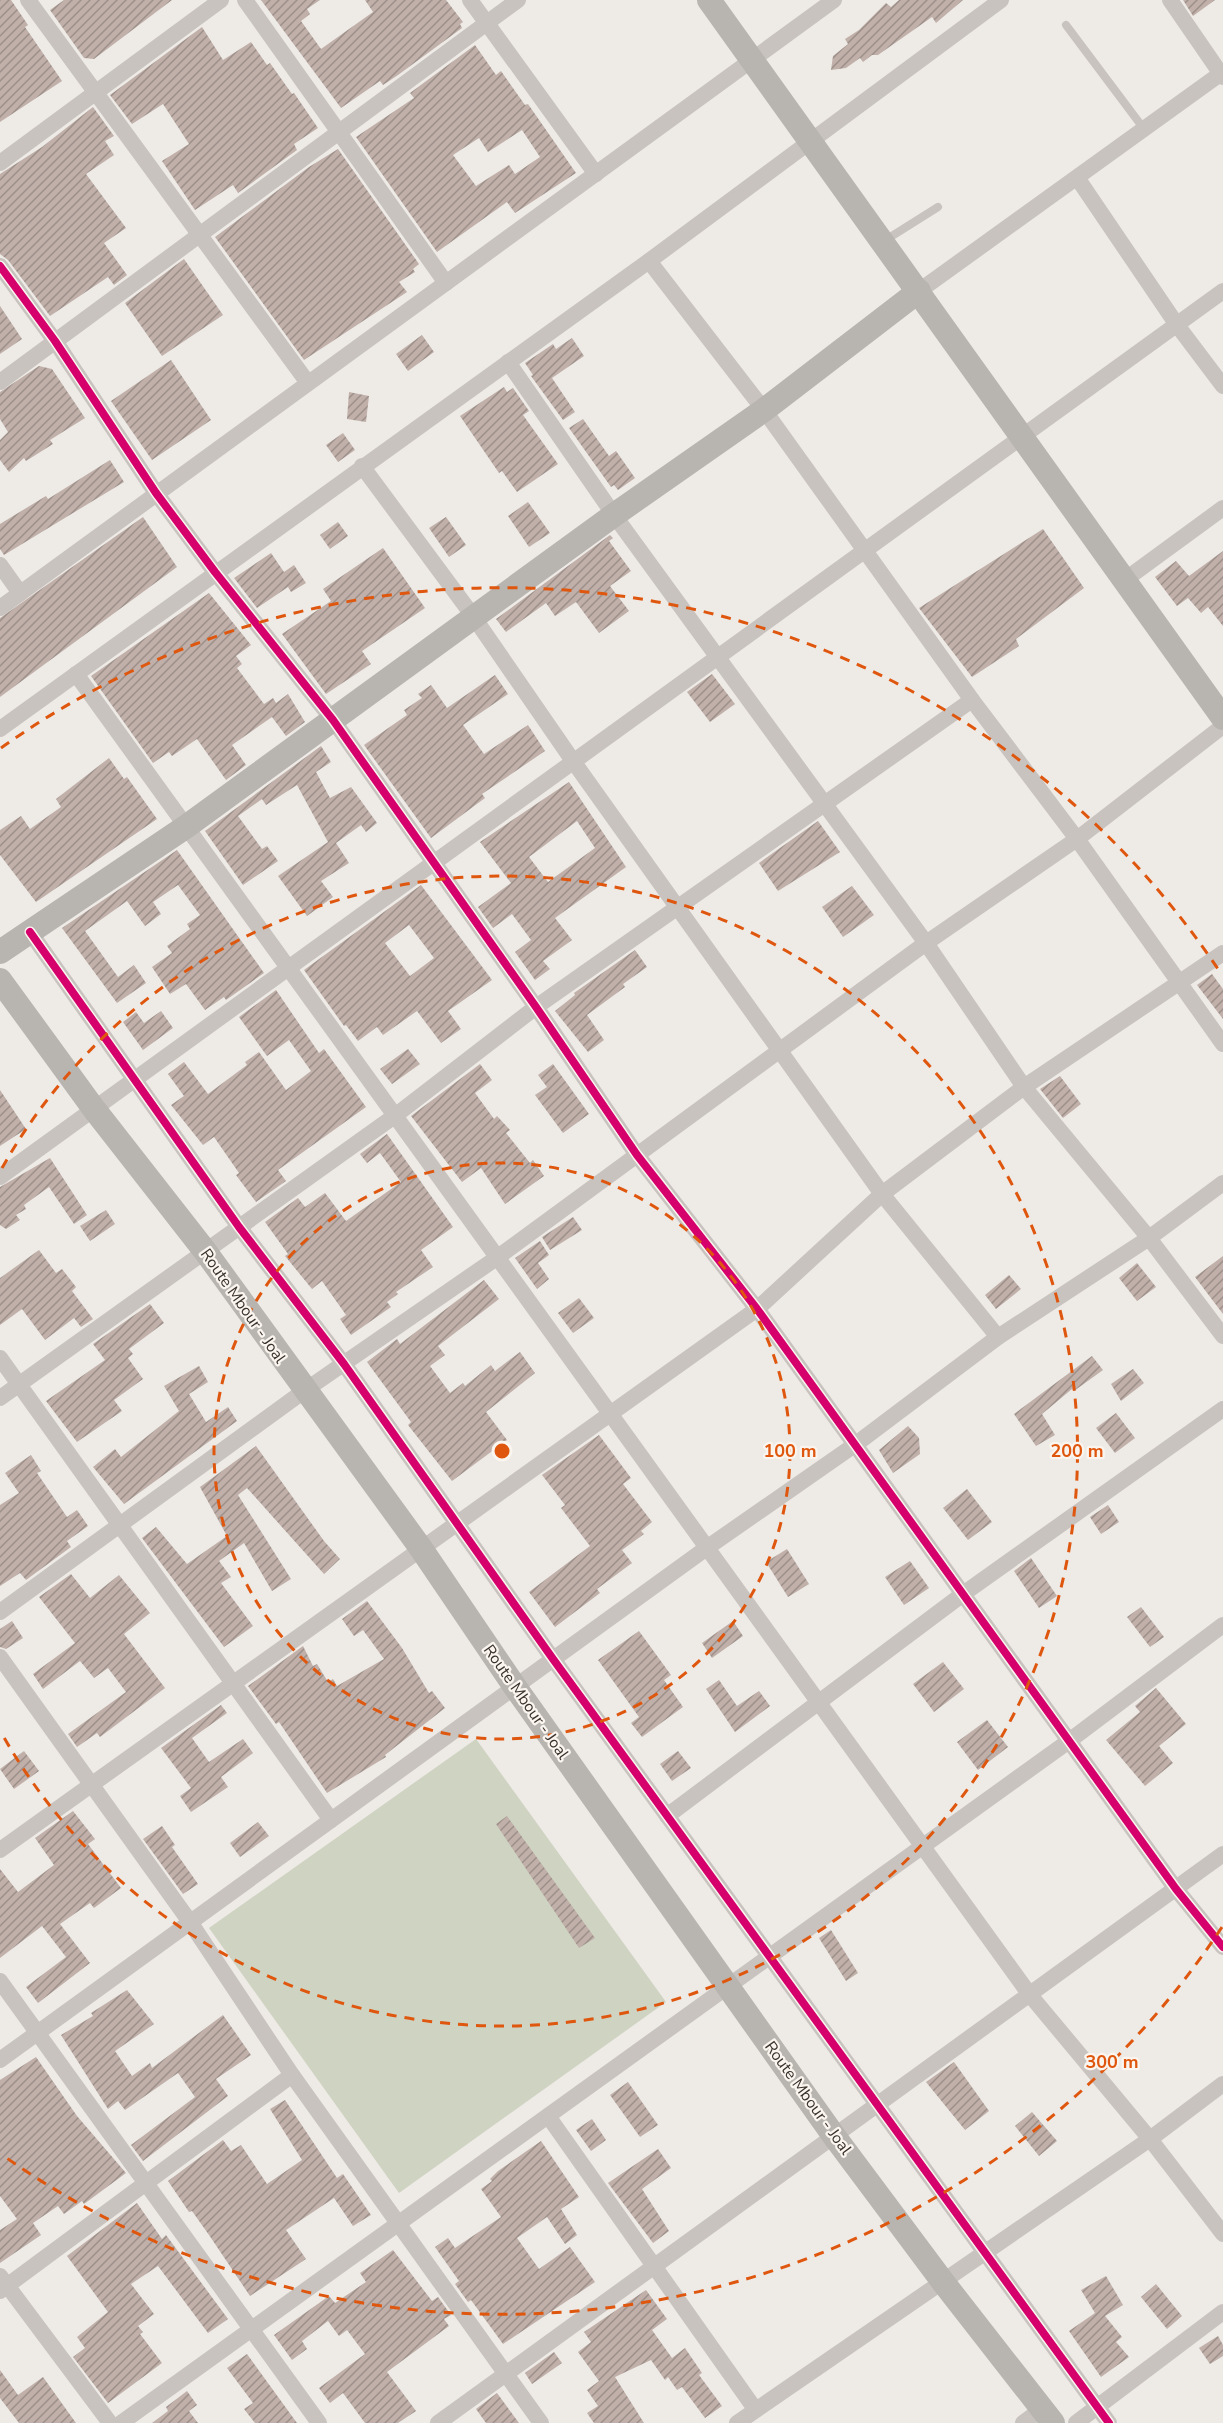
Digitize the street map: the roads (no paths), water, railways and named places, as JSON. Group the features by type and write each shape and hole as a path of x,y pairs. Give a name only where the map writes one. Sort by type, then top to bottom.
{"main road":[{"path":"709,0 1126,579 1223,718"},
{"path":"0,952 187,826 473,616 764,410 919,291"},
{"name":"Route Mbour - Joal","path":"0,980 94,1109 205,1251 304,1391 420,1547 514,1687 834,2136 943,2282 1048,2416"}],"street":[{"path":"28,0 308,383"},
{"path":"0,163 221,0"},
{"path":"245,0 341,132 446,283"},
{"path":"470,0 596,174"},
{"path":"0,382 518,0"},
{"path":"0,608 834,0"},
{"path":"0,729 649,261 1001,0"},
{"path":"919,291 1222,74 1170,0"},
{"path":"1078,179 1177,325 1223,386"},
{"path":"649,261 764,410 972,700 1077,839 1223,1044"},
{"path":"0,266 55,341 156,493 215,572 333,720 536,1007 637,1155 757,1309 1176,1889 1223,1947"},
{"path":"0,1177 432,861 1223,291"},
{"path":"508,362 614,515 926,943 1024,1088 1149,1239 1223,1336"},
{"path":"362,466 473,616 573,761 781,1048 882,1194 998,1337"},
{"path":"1126,579 1223,508"},
{"path":"0,565 20,593"},
{"path":"76,674 396,1114 1030,1995 1150,2139 1223,2234"},
{"path":"0,1398 396,1114 536,1007 972,700"},
{"path":"0,1612 304,1391 498,1257 926,943 1077,839 1223,726"},
{"path":"30,932 239,1227 344,1364 553,1659 1109,2423"},
{"path":"0,1850 231,1682 457,1521 611,1415 757,1309 882,1194 1024,1088 1223,953"},
{"path":"0,2060 708,1547 856,1444 998,1337 1149,1239 1223,1183"},
{"path":"0,1358 331,1820"},
{"path":"667,1816 963,1594 1223,1409"},
{"path":"121,2423 1069,1741 1223,1625"},
{"path":"0,1657 190,1922 292,2075 541,2423"},
{"path":"438,2423 1223,1854"},
{"path":"0,1981 319,2423"},
{"path":"110,2423 2,2284 147,2183 292,2075"},
{"path":"737,2423 1150,2139 1223,2084"},
{"path":"548,2116 755,2409"},
{"path":"1076,2423 1223,2312"},
{"path":"1023,2423 1048,2416"}],"lane":[{"path":"1066,25 1144,129"},
{"path":"883,241 938,207"}]}
